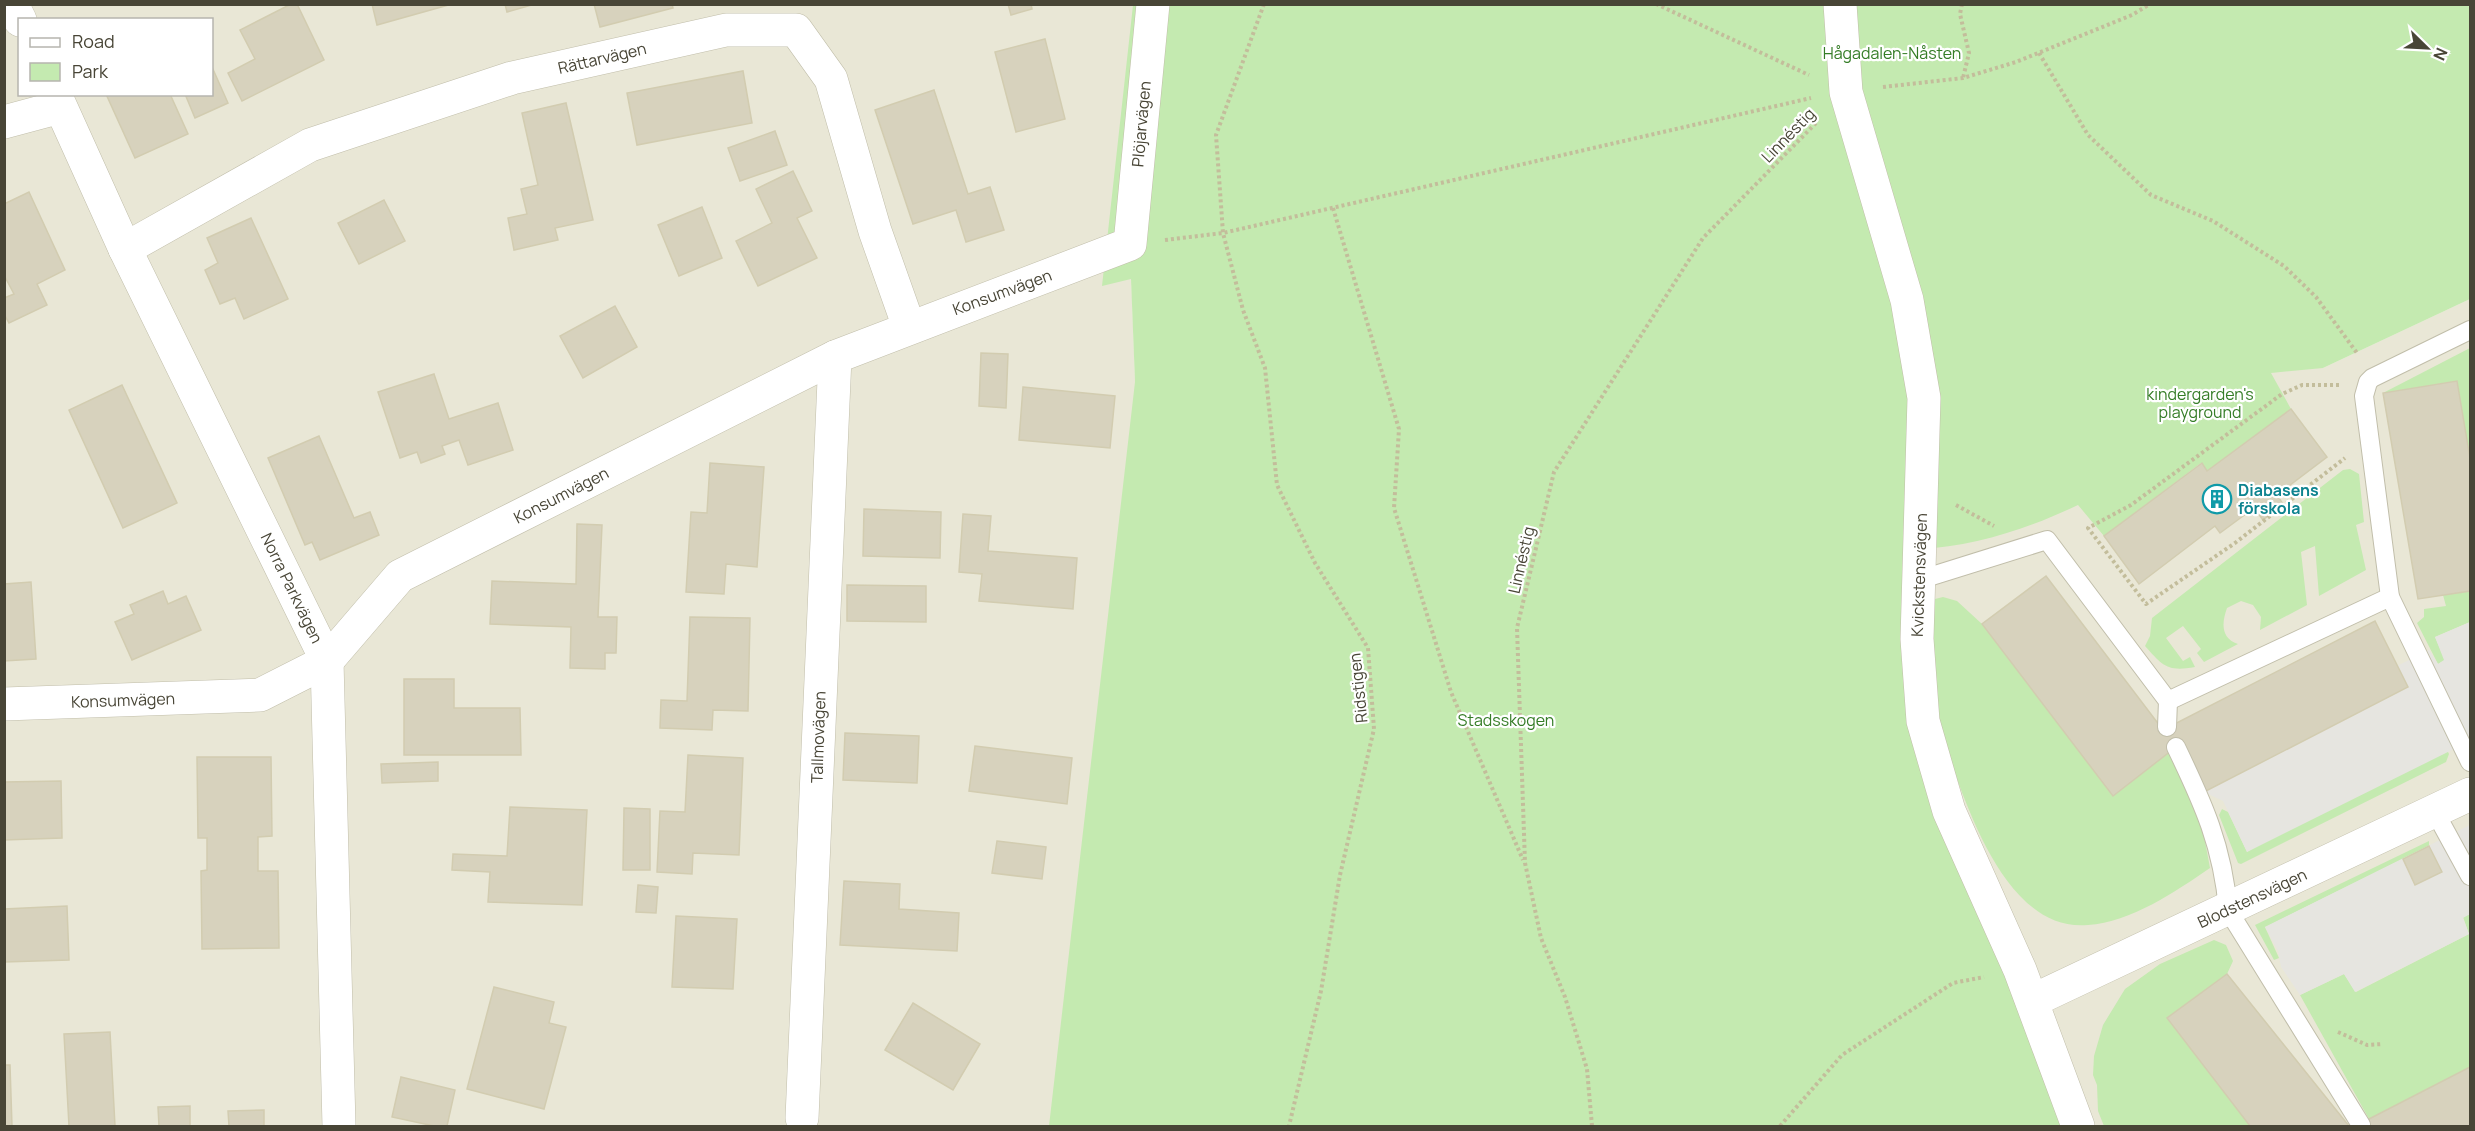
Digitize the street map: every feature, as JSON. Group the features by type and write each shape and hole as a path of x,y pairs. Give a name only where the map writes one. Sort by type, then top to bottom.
{"street":[{"path":"12,4 19,18"},
{"name":"Plöjarvägen","path":"1130,244 1153,4"},
{"name":"Kvickstensvägen","path":"1840,4 1846,92 1907,300 1923,398 1917,639 1923,721 1949,811 2020,970 2078,1126"},
{"name":"Rättarvägen","path":"125,249 310,145 512,78 726,30 796,30 831,79 875,231 909,327"},
{"path":"4,122 57,101"},
{"name":"Norra Parkvägen","path":"57,101 125,249 327,661 339,1126"},
{"name":"Konsumvägen","path":"4,704 260,695 327,661 400,576 835,357 1130,244"},
{"name":"Tallmovägen","path":"802,1118 835,357"},
{"name":"Blodstensvägen","path":"2032,1000 2228,910 2470,794"}],"lane":[{"path":"2470,330 2366,386 2364,396 2391,597 2470,762"},
{"path":"1919,580 2047,540 2168,700 2167,727"},
{"path":"2168,700 2391,597"},
{"path":"2176,747 2206,810 2225,873 2228,910 2286,989 2361,1125"},
{"path":"2435,812 2470,876"}],"path":[{"name":"Ridstigen","path":"1263,4 1216,135 1222,233 1243,310 1265,368 1276,485 1315,563 1368,648 1374,729 1340,875 1321,991 1289,1126"},
{"path":"1656,4 1846,92"},
{"path":"1962,4 1960,14 1969,53 1963,78"},
{"path":"1130,244 1222,233 1780,104 1846,92 1963,78 2039,53 2132,15 2150,4"},
{"path":"2039,53 2088,135 2151,195 2213,221 2284,266 2316,297 2355,349 2366,386 2319,383 2302,385 2282,393 2131,505 2088,528 2146,604 2303,493 2335,464 2371,450"},
{"name":"Linnéstig","path":"1592,1126 1587,1069 1565,997 1541,938 1525,863 1517,628 1554,472 1703,238 1846,92"},
{"path":"1333,208 1399,429 1394,508 1451,692 1525,863"},
{"path":"1922,486 2029,545"},
{"path":"1780,1126 1842,1055 1953,983 2020,970"}],"shaded area":[{"path":"5,5 1153,5 1130,244 1148,736 1076,1126 5,1126"},
{"path":"2470,299 2470,1126 2078,1126 1949,811 1919,549 2235,310 2323,368"},
{"path":"2470,622 2470,741 2247,852 2223,801 2204,792 2408,687 2397,666 2429,650 2438,664 2444,660 2435,637"},
{"path":"2470,825 2470,914 2463,918 2469,934 2355,992 2344,974 2300,995 2281,967 2278,951 2265,927"}],"green space":[{"name":"Stadsskogen","path":"1133,5 2470,5 2470,299 2323,368 2271,373 2291,409 2207,471 2201,463 2104,536 2078,505 2001,535 1960,545 1920,549 1923,721 2078,1126 1049,1126 1135,382 1131,279 1102,286"},
{"path":"2470,348 2470,458 2457,381 2383,393"},
{"path":"2350,469 2359,474 2364,522 2356,525 2366,570 2319,596 2315,546 2301,552 2307,605 2260,630 2261,617 2253,605 2241,601 2227,608 2224,619 2225,634 2238,644 2204,662 2197,653 2201,649 2183,626 2166,638 2183,661 2190,657 2195,667 2172,668 2156,658 2145,646 2150,636 2152,618 2343,470"},
{"path":"2470,591 2470,622 2435,637 2445,660 2438,664 2417,623 2424,617 2424,609 2446,606 2443,595"},
{"path":"1943,597 1957,601 1982,624 2113,795 2173,749 2204,836 2210,868 2152,904 2104,923 2088,925 2063,923 2040,913 2020,896 1988,851 1965,801 1940,732 1932,666 1931,600"},
{"path":"2438,732 2449,754 2446,762 2241,864 2238,863 2219,815 2222,809 2228,812 2247,852"},
{"path":"2429,841 2429,846 2265,927 2279,958 2274,960 2255,925"},
{"path":"2470,914 2470,1067 2369,1119 2300,995 2344,974 2356,992 2469,934 2463,917"},
{"path":"2214,940 2226,945 2233,961 2227,974 2167,1018 2250,1126 2104,1126 2098,1111 2097,1085 2093,1075 2094,1056 2103,1025 2125,989 2160,964"}],"building":[{"path":"291,4 297,4 324,60 242,101 228,73 255,59 240,30"},
{"path":"372,4 452,4 377,25"},
{"path":"505,4 535,4 507,12"},
{"path":"594,4 672,4 673,8 600,27"},
{"path":"1008,4 1031,4 1032,9 1011,15"},
{"path":"1045,39 1065,119 1016,132 995,52"},
{"path":"213,69 228,103 195,118 186,96 213,96"},
{"path":"743,71 752,123 637,145 627,93"},
{"path":"934,90 968,194 990,187 1004,230 966,242 956,210 913,224 875,110"},
{"path":"107,96 171,96 188,134 135,158"},
{"path":"566,103 593,220 555,228 558,240 514,250 508,218 527,214 521,189 538,185 522,113"},
{"path":"775,131 787,165 740,181 728,148"},
{"path":"793,171 812,211 797,218 817,258 758,286 736,241 772,223 756,189"},
{"path":"29,192 65,270 37,284 47,305 9,323 4,314 4,298 14,294 4,275 4,204"},
{"path":"384,200 405,241 359,264 338,223"},
{"path":"702,207 722,258 679,276 658,225"},
{"path":"251,218 288,299 244,319 235,298 220,304 205,270 218,263 207,238"},
{"path":"615,306 637,347 583,378 560,336"},
{"path":"981,353 1008,354 1006,408 979,406"},
{"path":"434,374 449,419 498,403 513,450 468,465 459,440 442,446 445,454 421,463 417,452 400,458 378,392"},
{"path":"2457,381 2470,458 2470,591 2418,599 2383,393"},
{"path":"122,385 177,503 123,528 69,410"},
{"path":"1023,387 1115,396 1110,448 1019,440"},
{"name":"Diabasens förskola","path":"2291,409 2327,457 2277,495 2283,504 2263,520 2254,508 2220,533 2215,526 2139,584 2104,536 2202,463 2207,471"},
{"path":"319,436 354,518 370,512 379,535 320,560 312,542 305,545 268,458"},
{"path":"710,463 764,467 757,567 726,564 724,594 686,592 691,512 707,513"},
{"path":"864,509 941,512 940,558 863,556"},
{"path":"963,514 991,516 988,551 1077,558 1073,609 979,601 982,574 959,572"},
{"path":"577,524 602,525 598,617 617,617 616,653 605,653 605,669 570,668 571,627 490,624 492,581 576,584"},
{"path":"2046,576 2163,730 2375,621 2408,687 2204,792 2176,747 2113,796 1982,624"},
{"path":"31,582 36,659 4,661 4,584"},
{"path":"847,585 926,586 926,622 847,621"},
{"path":"163,591 168,604 186,596 201,630 132,660 115,622 134,614 130,605"},
{"path":"690,617 750,618 748,711 713,710 712,730 660,728 661,700 687,701"},
{"path":"404,679 454,679 454,708 520,708 521,755 404,755"},
{"path":"845,733 919,736 917,783 843,780"},
{"path":"975,746 1072,758 1067,804 969,791"},
{"path":"688,755 743,758 739,855 693,853 692,874 657,872 660,811 685,812"},
{"path":"197,757 271,757 272,836 258,837 258,871 278,871 279,948 202,949 201,871 207,870 207,838 198,838"},
{"path":"438,762 438,781 382,783 381,764"},
{"path":"61,781 62,838 4,840 4,782"},
{"path":"510,807 587,810 582,905 488,902 490,872 452,870 453,854 507,856"},
{"path":"624,808 650,809 650,870 623,870"},
{"path":"997,841 1046,847 1042,879 992,873"},
{"path":"2429,846 2442,872 2415,885 2403,859"},
{"path":"844,881 900,884 899,909 959,913 957,951 840,945"},
{"path":"638,885 658,887 656,913 636,912"},
{"path":"67,906 69,960 4,962 4,909"},
{"path":"676,916 737,919 733,989 672,987"},
{"path":"2227,974 2349,1126 2250,1126 2167,1018"},
{"path":"494,987 554,1002 549,1023 566,1027 544,1109 467,1089"},
{"path":"913,1003 980,1044 953,1090 885,1050"},
{"path":"110,1032 115,1126 69,1126 64,1034"},
{"path":"4,1065 10,1065 12,1126 4,1126"},
{"path":"2470,1067 2470,1126 2359,1126 2369,1119"},
{"path":"401,1077 455,1090 447,1126 434,1126 392,1117"},
{"path":"190,1106 190,1126 159,1126 158,1107"},
{"path":"264,1110 264,1126 229,1126 228,1111"}],"place":[{"name":"Diabasens förskola","path":"2217,499"}],"park label":[{"name":"Hågadalen-Nåsten","path":"1892,53"},
{"name":"kindergarden's playground","path":"2200,403"}]}
